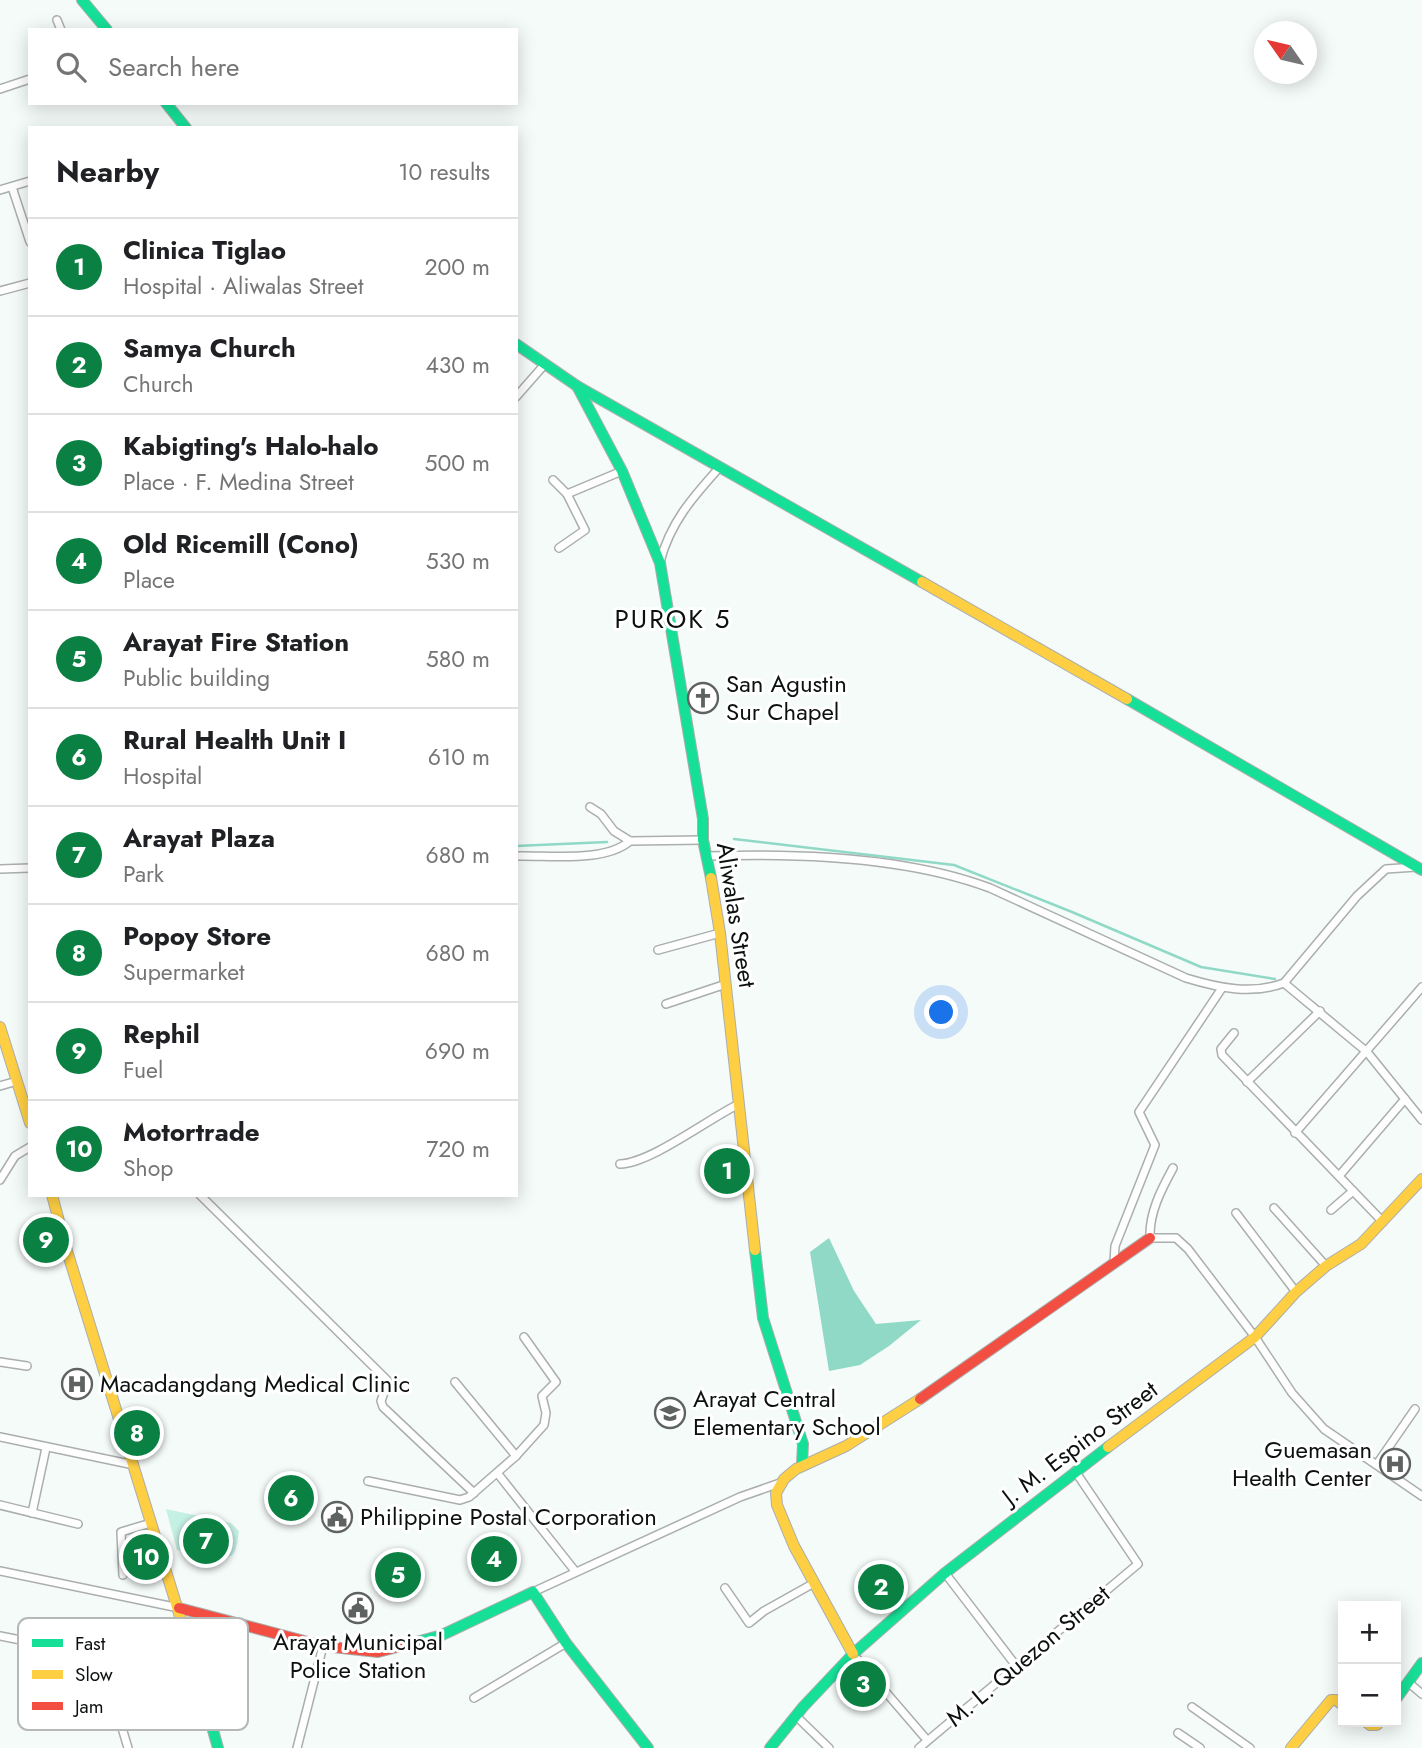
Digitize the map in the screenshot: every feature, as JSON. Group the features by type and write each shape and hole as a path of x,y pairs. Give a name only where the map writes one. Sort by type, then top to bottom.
{"main road":[{"path":"82,0 105,28"},
{"path":"168,105 184,126"},
{"path":"518,345 577,386 1156,715 1420,869"},
{"name":"Aliwalas Street","path":"577,386 622,471 660,563 720,933 763,1318 803,1444 802,1464"},
{"path":"0,1027 28,1117"},
{"name":"J. M. Espino Street","path":"770,1748 853,1654 946,1573 1075,1471 1255,1338 1296,1292 1326,1266 1361,1244 1422,1179"},
{"path":"53,1197 182,1618"},
{"path":"853,1654 778,1510 775,1496 780,1483 802,1464 826,1457 879,1426 988,1353 1150,1238"},
{"path":"248,1626 323,1646 378,1652 442,1635 533,1592 566,1643 648,1748"},
{"path":"179,1608 217,1618"},
{"path":"1401,1692 1422,1663"},
{"path":"1291,1748 1331,1700 1338,1701"},
{"path":"213,1730 218,1748"}],"street":[{"path":"57,20 60,28"},
{"path":"0,89 28,80"},
{"path":"0,190 28,182"},
{"path":"12,187 28,236"},
{"path":"0,291 28,284"},
{"path":"518,395 545,364"},
{"path":"660,563 666,540 675,524 719,468"},
{"path":"567,494 622,471"},
{"path":"553,481 567,494 585,530 558,548"},
{"path":"590,807 601,814 614,831 631,841 703,840"},
{"path":"518,856 603,855 631,841"},
{"path":"709,856 749,855 848,860 959,877 990,888 1186,978 1222,988 1250,990 1272,988 1284,983 1374,878 1386,869 1420,869"},
{"path":"0,869 28,868"},
{"path":"658,950 720,933"},
{"path":"1284,983 1367,1052 1422,1119"},
{"path":"666,1004 726,984"},
{"path":"1296,1132 1422,987"},
{"path":"1114,1262 1115,1246 1155,1145 1139,1112 1222,988"},
{"path":"1247,1082 1320,1011"},
{"path":"1234,1033 1220,1052 1383,1222"},
{"path":"0,1086 17,1081"},
{"path":"1339,1176 1405,1099"},
{"path":"620,1164 634,1161 676,1141 739,1104"},
{"path":"0,1180 15,1156 28,1148"},
{"path":"1173,1168 1154,1209 1150,1238 1175,1238 1188,1249 1255,1338 1292,1393 1324,1429 1422,1496"},
{"path":"1331,1210 1353,1191"},
{"path":"202,1197 388,1381 382,1401 383,1407 474,1493"},
{"path":"1275,1208 1326,1266"},
{"path":"1236,1213 1296,1292"},
{"path":"368,1481 460,1500 469,1497 498,1474 544,1425 546,1413 541,1396 556,1382 524,1337"},
{"path":"0,1362 27,1366"},
{"path":"455,1382 516,1456"},
{"path":"1377,1464 1415,1409"},
{"path":"0,1437 134,1465"},
{"path":"32,1513 46,1448"},
{"name":"M. L. Quezon Street","path":"919,1748 1138,1564 1075,1471"},
{"path":"498,1474 575,1571"},
{"path":"533,1592 740,1497 780,1483"},
{"path":"0,1505 78,1524"},
{"path":"124,1575 121,1532 151,1523"},
{"path":"0,1571 179,1608"},
{"path":"946,1573 1017,1667"},
{"path":"725,1588 750,1623 764,1611 814,1583"},
{"path":"0,1636 18,1640"},
{"path":"474,1698 566,1643"},
{"path":"297,1748 323,1646"},
{"path":"853,1654 927,1740"},
{"path":"1408,1682 1422,1694"},
{"path":"1192,1707 1250,1748"},
{"path":"796,1716 829,1748"},
{"path":"123,1730 128,1748"},
{"path":"1178,1733 1199,1748"}],"shaded area":[{"path":"829,1238 854,1291 876,1324 921,1320 860,1365 829,1371 810,1252"},
{"path":"166,1509 231,1523 239,1531 233,1554 215,1558 177,1550"}],"waterway":[{"path":"734,839 954,865 1201,967 1275,979"},
{"path":"518,846 607,842"}],"traffic: fast":[{"path":"82,0 105,28"},
{"path":"168,105 184,126"},
{"path":"518,345 577,386 922,582"},
{"path":"577,386 622,471 660,563 711,878"},
{"path":"1127,699 1422,870"},
{"path":"755,1250 763,1318 803,1444 802,1464"},
{"path":"770,1748 803,1707 853,1654 945,1573 1108,1447"},
{"path":"413,1643 442,1635 533,1592 566,1643 648,1748"},
{"path":"1401,1692 1422,1663"},
{"path":"213,1730 218,1748"}],"traffic: slow":[{"path":"922,582 1127,699"},
{"path":"711,878 720,933 755,1250"},
{"path":"0,1027 28,1117"},
{"path":"1108,1447 1255,1337 1296,1292 1326,1266 1361,1244 1422,1179"},
{"path":"53,1197 180,1618"},
{"path":"853,1654 794,1546 777,1505 776,1493 784,1479 796,1469 846,1446 920,1399"},
{"path":"1291,1748 1331,1700 1338,1701"}],"traffic: jam":[{"path":"920,1399 1150,1238"},
{"path":"179,1608 217,1618"},
{"path":"248,1626 323,1646 378,1652 413,1643"}],"place":[{"name":"San Agustin Sur Chapel","path":"703,698"},
{"name":"Clinica Tiglao","path":"727,1171"},
{"name":"Rephil","path":"46,1240"},
{"name":"Macadangdang Medical Clinic","path":"77,1384"},
{"name":"Arayat Central Elementary School","path":"670,1413"},
{"name":"Popoy Store","path":"137,1433"},
{"name":"Guemasan Health Center","path":"1395,1464"},
{"name":"Rural Health Unit I","path":"291,1498"},
{"name":"Philippine Postal Corporation","path":"337,1517"},
{"name":"Arayat Plaza","path":"206,1541"},
{"name":"Motortrade","path":"146,1557"},
{"name":"Old Ricemill (Cono)","path":"494,1559"},
{"name":"Arayat Fire Station","path":"398,1575"},
{"name":"Samya Church","path":"881,1587"},
{"name":"Arayat Municipal Police Station","path":"358,1608"},
{"name":"Kabigting's Halo-halo","path":"863,1684"}],"district":[{"name":"PUROK 5","path":"673,619"}]}
